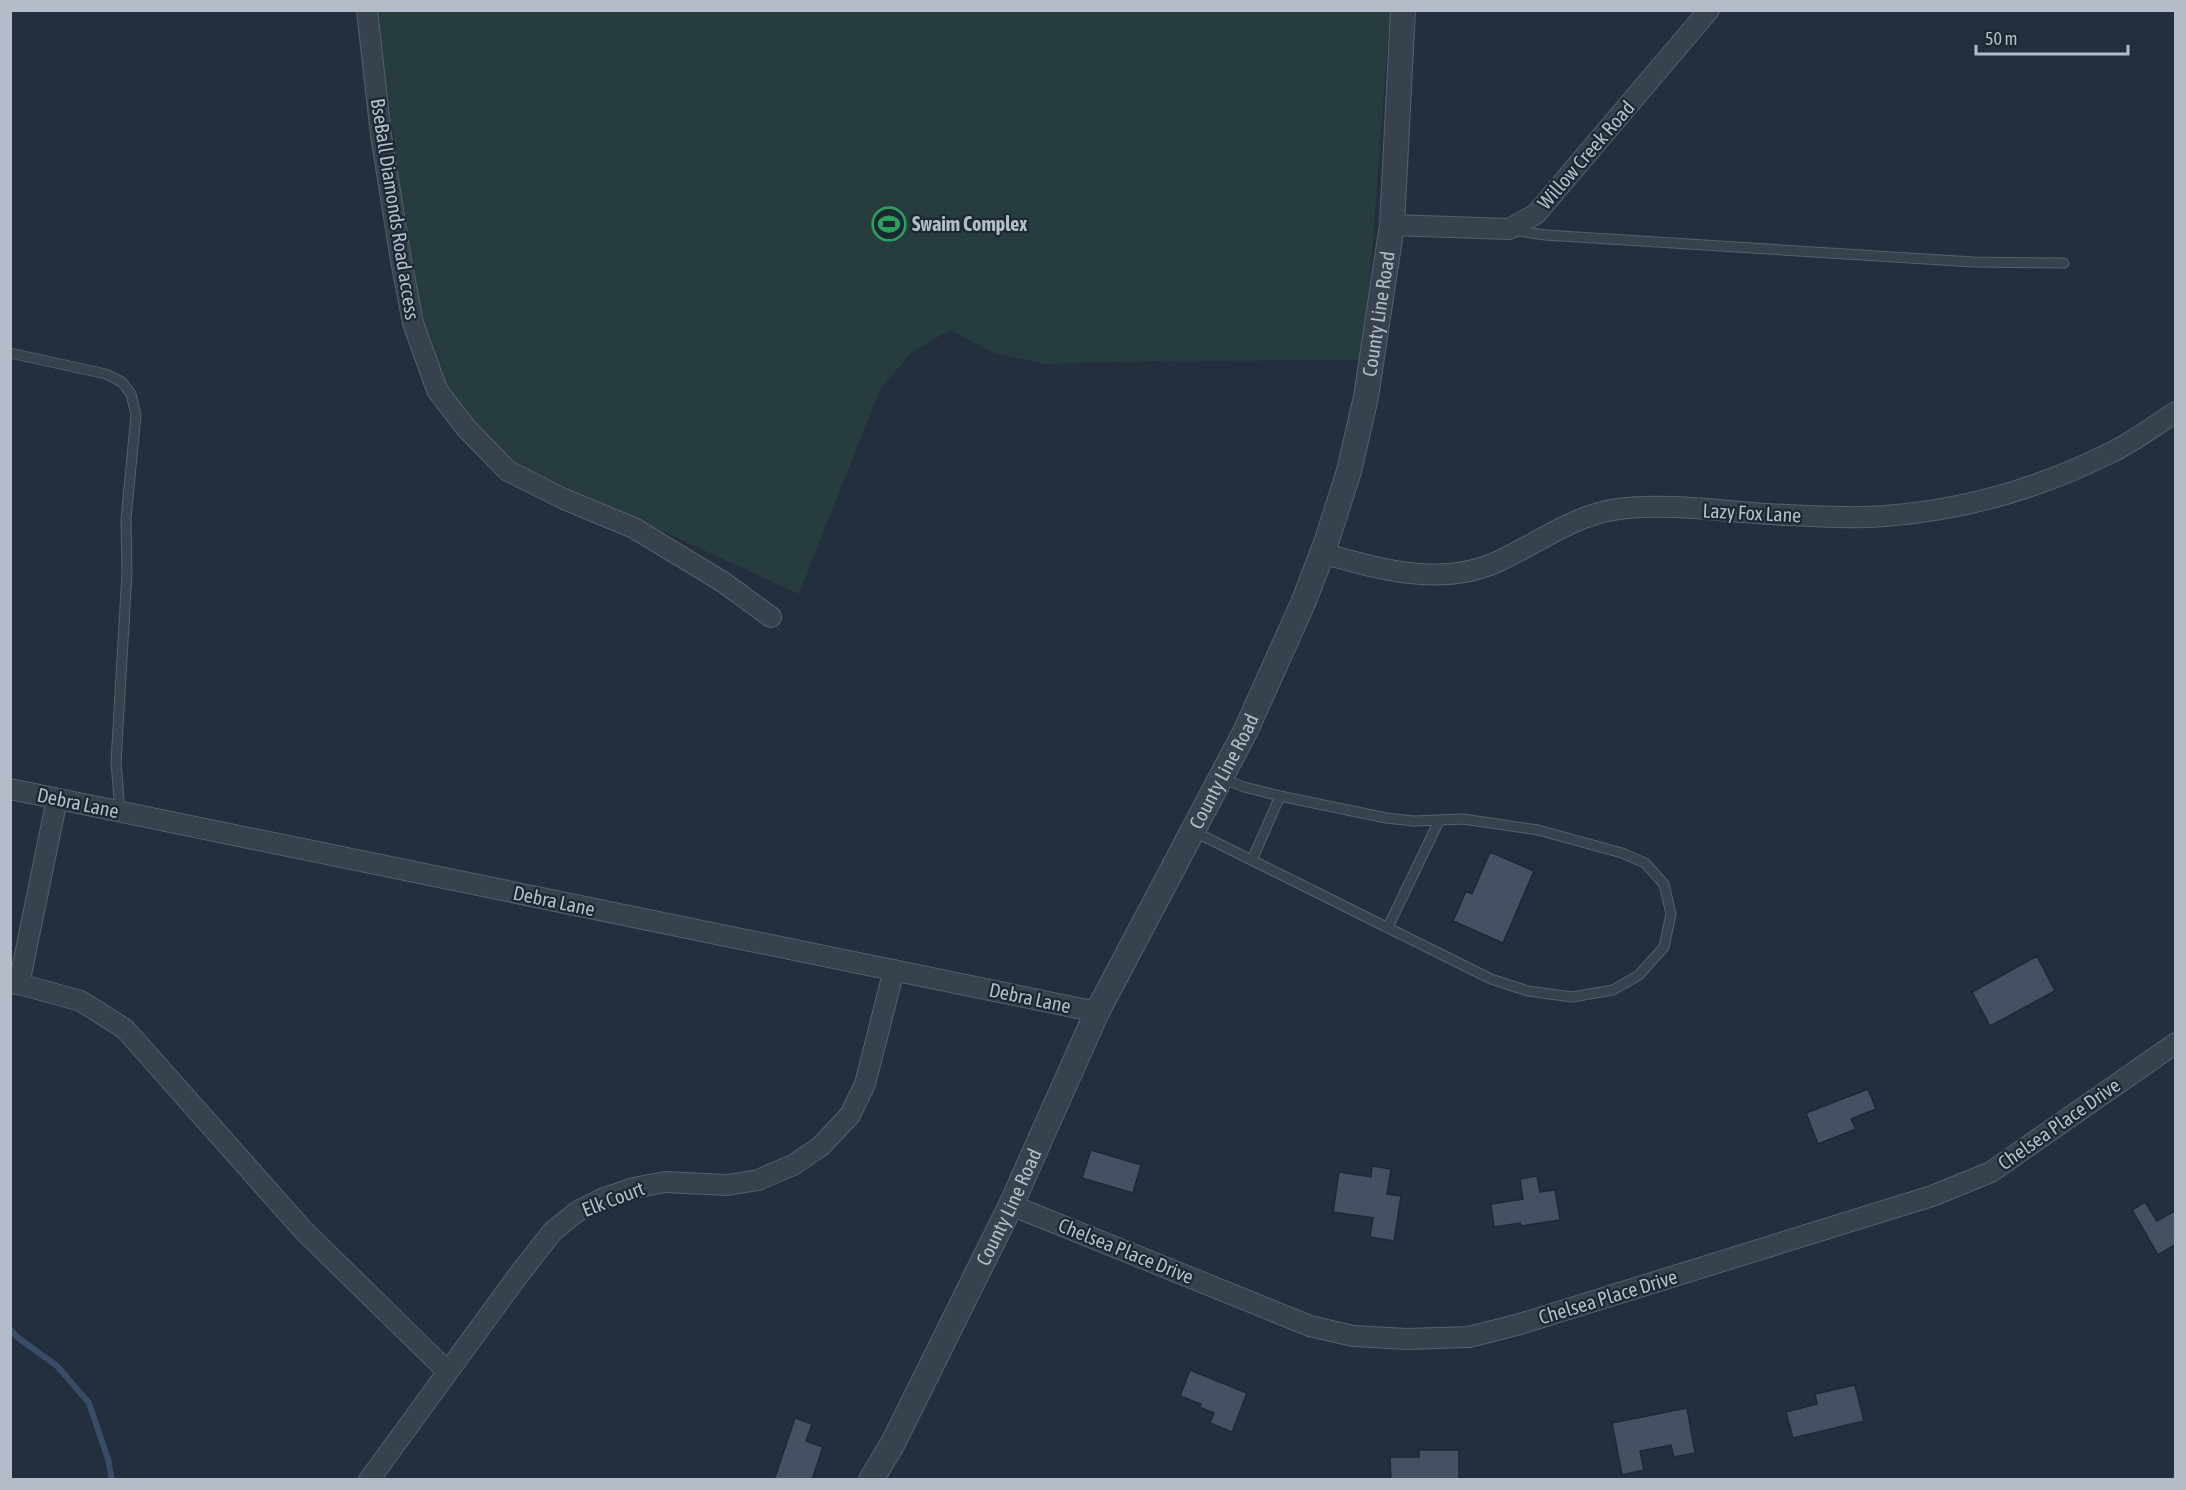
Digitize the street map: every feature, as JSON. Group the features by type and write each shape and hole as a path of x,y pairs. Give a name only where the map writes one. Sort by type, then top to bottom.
{"street":[{"name":"BseBall Diamonds Road access","path":"367,10 381,135 403,271 413,323 437,390 466,428 508,471 564,499 634,528 723,582 771,617"},
{"name":"County Line Road","path":"871,1479 893,1443 1011,1205 1097,1012 1251,719 1303,603 1322,553 1349,471 1366,397 1392,225 1403,10"},
{"name":"Willow Creek Road","path":"1509,230 1536,214 1709,10"},
{"path":"1392,225 1509,230"},
{"name":"Lazy Fox Lane","path":"1322,553 1418,575 1461,573 1497,562 1575,521 1616,509 1650,506 1785,515 1883,517 1937,511 2020,491 2111,453 2175,412"},
{"name":"Debra Lane","path":"10,789 1097,1012"},
{"path":"57,799 15,984 81,1001 126,1029 304,1231 448,1372"},
{"name":"Elk Court","path":"369,1479 553,1231 578,1211 602,1199 665,1182 727,1185 758,1180 793,1165 821,1146 850,1115 865,1084 894,970"},
{"name":"Chelsea Place Drive","path":"1011,1205 1310,1326 1353,1336 1407,1339 1469,1337 1520,1324 1932,1196 1991,1172 2175,1043"}],"lane":[{"path":"1509,230 1556,236 1974,262 2064,263"},
{"path":"10,352 106,374 122,382 131,394 136,415 126,519 127,573 116,762 120,812"},
{"path":"1192,831 1491,979 1528,992 1572,997 1613,990 1639,975 1664,947 1671,914 1664,884 1645,863 1622,853 1538,830 1463,819 1439,821 1386,818 1280,796 1244,787 1221,778"},
{"path":"1252,860 1280,796"},
{"path":"1388,927 1439,821"}],"green space":[{"name":"Swaim Complex","path":"373,11 1390,11 1364,360 1045,364 994,353 950,330 911,353 880,389 799,594 508,460 452,405 418,321 392,127"}],"building":[{"path":"1490,852 1534,871 1503,943 1453,921 1466,891 1472,894"},
{"path":"2037,956 2055,991 1990,1026 1972,992"},
{"path":"1868,1089 1876,1109 1851,1119 1856,1129 1818,1144 1806,1113"},
{"path":"1091,1150 1141,1165 1133,1193 1082,1178"},
{"path":"1372,1166 1391,1169 1387,1194 1401,1196 1394,1241 1370,1237 1373,1218 1333,1212 1339,1172 1371,1177"},
{"path":"1537,1176 1540,1192 1555,1190 1560,1220 1521,1226 1520,1223 1494,1227 1491,1204 1523,1199 1520,1179"},
{"path":"2145,1202 2157,1221 2176,1210 2176,1244 2158,1255 2132,1210"},
{"path":"1190,1370 1247,1393 1232,1432 1210,1423 1214,1413 1199,1407 1201,1404 1180,1396"},
{"path":"1855,1385 1864,1421 1793,1438 1786,1412 1817,1404 1815,1394"},
{"path":"1687,1408 1695,1453 1674,1457 1671,1445 1640,1451 1644,1470 1622,1475 1612,1423"},
{"path":"795,1418 812,1424 806,1441 823,1447 812,1480 774,1480"},
{"path":"1419,1450 1459,1450 1459,1480 1391,1480 1390,1457 1419,1457"}],"waterway":[{"path":"10,1329 17,1337 57,1366 89,1403 108,1459 112,1480"}],"place":[{"name":"Swaim Complex","path":"889,224"}]}
